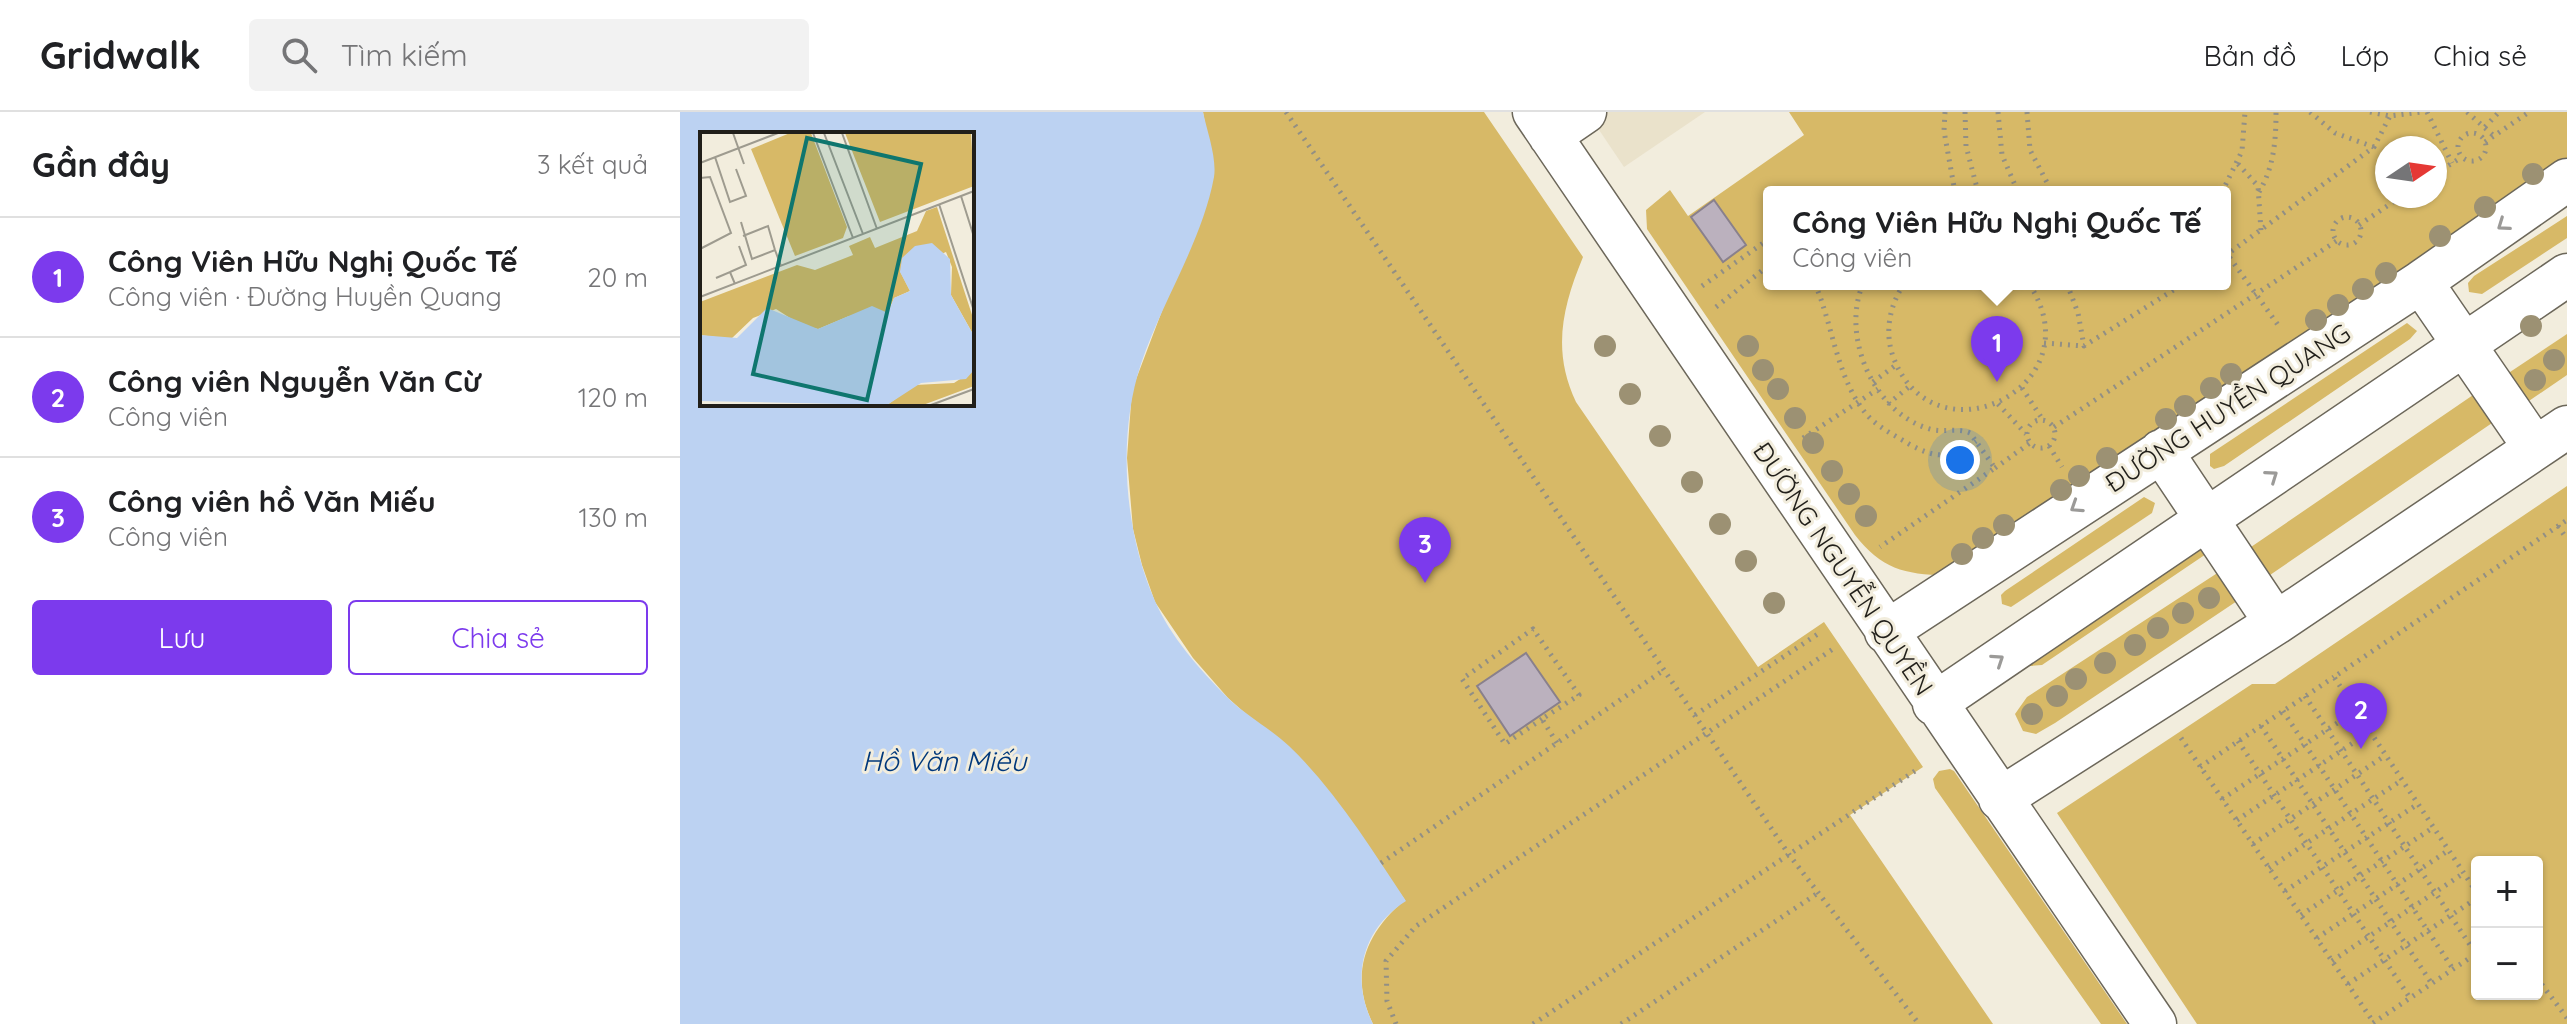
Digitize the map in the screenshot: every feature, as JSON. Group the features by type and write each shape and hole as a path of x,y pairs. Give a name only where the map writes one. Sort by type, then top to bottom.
{"street":[{"path":"1542,124 1585,112"},
{"name":"ĐƯỜNG NGUYỄN QUYỀN","path":"1542,124 1934,704 2155,1024"},
{"name":"ĐƯỜNG HUYỀN QUANG","path":"1886,632 2421,282 2567,180"},
{"path":"1934,704 2567,275"},
{"path":"2000,799 2276,623 2551,437 2463,343 2421,282"},
{"path":"2161,451 2276,623"}],"path":[{"path":"1286,112 1790,856 1919,1024"},
{"path":"1945,112 1944,131 1954,186"},
{"path":"1965,112 1966,146 1976,186"},
{"path":"1998,112 2002,155 2015,186"},
{"path":"2027,112 2030,150 2046,186"},
{"path":"2259,192 2267,179 2276,142 2276,112"},
{"path":"2310,112 2335,133 2374,147"},
{"path":"2370,112 2390,116 2421,112"},
{"path":"2427,112 2452,163"},
{"path":"2485,127 2499,112"},
{"path":"2485,142 2529,112"},
{"path":"2225,186 2238,164 2245,139 2247,113"},
{"path":"2471,113 2494,136"},
{"path":"2231,251 2374,147 2390,116"},
{"path":"2465,135 2479,135 2485,142 2485,151 2480,158 2472,161 2462,157 2458,146 2465,135"},
{"path":"2447,166 2462,157"},
{"path":"2238,164 2259,192 2261,231"},
{"path":"2359,225 2384,208"},
{"path":"2350,217 2359,225 2361,234 2355,242 2347,245 2338,240 2334,230 2341,218 2350,217"},
{"path":"2054,427 2338,240"},
{"path":"1702,286 1763,243"},
{"path":"2231,261 2278,325"},
{"path":"1716,307 1763,270"},
{"path":"1817,290 1859,401 1880,426 1926,454 1951,455 1976,441"},
{"path":"1862,290 1857,321 1862,356 1873,382 1888,404 1933,430 1961,429 1970,433 1995,468"},
{"path":"1901,290 1893,304 1888,328 1896,365 1910,386 1942,407 1980,409 1998,404 2022,388 2039,364 2044,343 2043,314 2032,290"},
{"path":"2069,290 2078,313 2084,346"},
{"path":"2044,343 2084,346 2173,290"},
{"path":"1873,382 1896,365"},
{"path":"1888,404 1910,386"},
{"path":"2022,388 2043,420 2054,427"},
{"path":"1803,438 1878,389"},
{"path":"1998,404 2026,434 2030,443 2040,449 2049,446 2055,439 2054,427"},
{"path":"2026,434 2034,422 2043,420"},
{"path":"1880,547 2030,443"},
{"path":"2049,446 2062,467"},
{"path":"2200,767 2567,520"},
{"path":"2558,526 2567,539"},
{"path":"1533,629 1579,695 1542,719 1505,744 1462,679 1533,629"},
{"path":"1695,715 1821,632"},
{"path":"1396,1024 1387,1001 1386,961 1416,926 1833,649"},
{"path":"1381,863 1664,670"},
{"path":"2334,677 2471,885"},
{"path":"2305,696 2471,947"},
{"path":"2222,799 2357,710"},
{"path":"2283,711 2453,969"},
{"path":"1542,719 1557,743"},
{"path":"2261,726 2432,984"},
{"path":"2237,820 2371,731"},
{"path":"2181,738 2373,1023 2471,957"},
{"path":"2238,741 2410,998"},
{"path":"2253,844 2386,755"},
{"path":"1533,1024 1915,771"},
{"path":"2269,868 2402,780"},
{"path":"2285,891 2418,804"},
{"path":"2301,915 2434,827"},
{"path":"2317,938 2449,850"},
{"path":"2332,961 2464,873"},
{"path":"1621,1024 1818,893"},
{"path":"2348,984 2471,900"},
{"path":"2543,986 2567,1018"}],"shaded area":[{"path":"1203,112 1484,112 1583,257 1565,312 1562,347 1564,365 1576,402 1758,667 1824,622 1923,767 1850,815 1993,1024 1373,1024 1362,989 1365,956 1380,926 1405,900 1317,777 1228,698 1193,658 1155,602 1133,529 1127,458 1132,390 1190,248 1214,175"},
{"path":"1587,112 1705,112 1624,167"},
{"path":"1789,112 2567,112 2567,165 1946,575 1894,567 1874,555 1855,535 1647,229 1646,210 1670,190 1688,216 1804,135"},
{"path":"2567,216 2567,238 2482,294 2469,292 2468,283 2474,276"},
{"path":"2407,323 2417,331 2410,339 2224,466 2214,469 2210,466 2210,454"},
{"path":"2567,334 2567,375 2523,405 2504,376"},
{"path":"2476,393 2495,421 2270,575 2251,547"},
{"path":"2567,486 2567,1024 2197,1024 2057,813 2252,684 2275,684"},
{"path":"2144,497 2155,503 2152,513 2011,607 2002,604 2001,595 2005,591"},
{"path":"2199,536 2209,552 2042,665 2030,666 2027,662"},
{"path":"2222,570 2240,599 2055,723 2036,734 2023,731 2015,714 2027,697"},
{"path":"1950,769 2127,1024 2101,1024 1935,788 1933,779 1939,771"}],"water":[{"name":"Hồ Văn Miếu","path":"680,112 1203,112 1215,170 1208,201 1150,341 1133,392 1127,483 1136,545 1155,601 1177,640 1227,697 1289,746 1322,781 1406,901 1379,926 1364,956 1362,989 1373,1024 680,1024"}],"building":[{"path":"1714,200 1746,245 1723,262 1691,217"},
{"path":"1526,653 1560,702 1510,736 1477,686"}],"place":[{"name":"Công Viên Hữu Nghị Quốc Tế","path":"1997,382"},
{"name":"Công viên hồ Văn Miếu","path":"1425,583"},
{"name":"Công viên Nguyễn Văn Cừ","path":"2361,749"}]}
